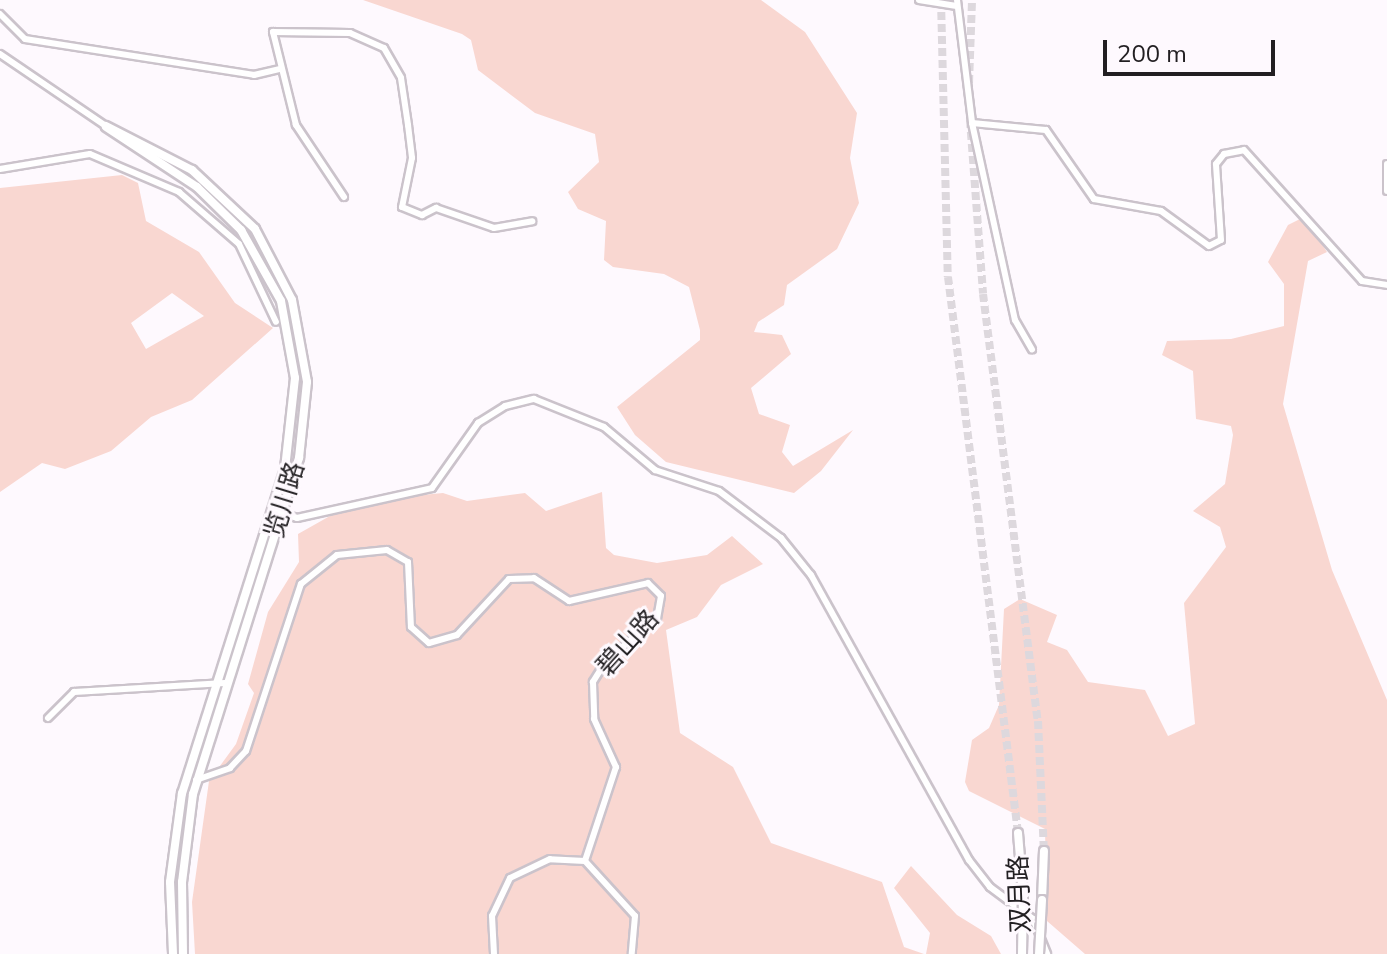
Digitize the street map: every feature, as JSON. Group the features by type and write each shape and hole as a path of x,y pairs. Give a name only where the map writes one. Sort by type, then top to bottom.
{"street":[{"path":"919,0 957,3 972,123 1015,320 1032,350"},
{"path":"0,14 25,39 254,75 281,69"},
{"path":"344,197 296,125 273,32 350,33 384,48 401,78 412,158 402,207 422,215 436,208 494,228 532,221"},
{"name":"览川路","path":"0,54 197,187 241,230 287,322 295,412 271,510 215,680 174,838 173,954"},
{"path":"972,123 1046,130 1094,199 1161,211 1209,246 1221,240 1216,164 1224,154 1244,150 1362,281 1387,285"},
{"name":"览川路","path":"106,126 192,170 222,196 275,261 298,319 307,409 282,513 196,780 182,882 183,954"},
{"path":"0,169 90,154 179,192 242,248 276,322"},
{"path":"1387,164 1387,191"},
{"path":"287,322 298,319"},
{"path":"271,510 297,518 432,488 484,418 534,399 604,427 655,470 719,491 781,538 811,575 969,860 990,887 1033,919 1047,954"},
{"name":"碧山路","path":"196,780 230,768 246,751 301,584 329,559 387,550 408,562 411,627 429,643 457,635 509,579 534,578 569,601 637,580 657,589 662,605 593,682 594,719 616,767 585,861"},
{"path":"48,718 74,692 215,680 225,683"},
{"name":"双月路","path":"1018,833 1023,895 1022,954"},
{"name":"双月路","path":"1039,954 1044,851"},
{"path":"494,954 492,916 510,878 550,859 585,861 635,916 632,954"}],"shaded area":[{"path":"363,0 761,0 805,32 857,113 850,158 859,203 837,249 787,285 784,305 758,322 754,332 782,335 791,354 751,388 759,414 790,425 782,452 793,466 853,430 821,471 794,493 666,462 635,435 617,407 700,340 700,330 689,287 664,274 613,267 604,260 606,221 578,209 568,192 599,162 595,134 535,113 478,70 471,40 462,34"},
{"path":"122,175 138,183 146,221 199,252 235,303 273,328 192,400 151,417 111,451 65,469 42,463 0,492 0,188","holes":["172,293 204,316 146,349 131,323"]},
{"path":"1304,217 1327,252 1308,261 1283,404 1332,570 1387,700 1387,954 1085,954 1047,921 1045,829 969,791 965,782 972,740 989,728 999,705 1004,609 1020,599 1057,615 1047,642 1067,650 1088,682 1145,690 1168,736 1195,724 1184,603 1226,547 1220,527 1193,511 1225,484 1233,435 1231,426 1196,419 1193,371 1162,355 1167,341 1231,339 1284,326 1284,284 1268,262 1288,225"},
{"path":"602,492 606,548 614,555 657,563 707,555 732,536 763,564 721,585 697,617 666,630 680,733 733,767 771,843 882,882 904,947 924,954 195,954 192,902 209,781 236,744 254,693 248,684 268,612 299,562 298,534 337,512 391,498 443,493 467,501 525,493 546,511"},
{"path":"911,866 957,915 991,936 1001,954 926,954 930,933 894,888"}],"tunnel":[{"path":"941,0 948,277 1018,833"},
{"path":"969,83 972,0"},
{"path":"970,120 983,294 1038,721 1044,851"}]}
